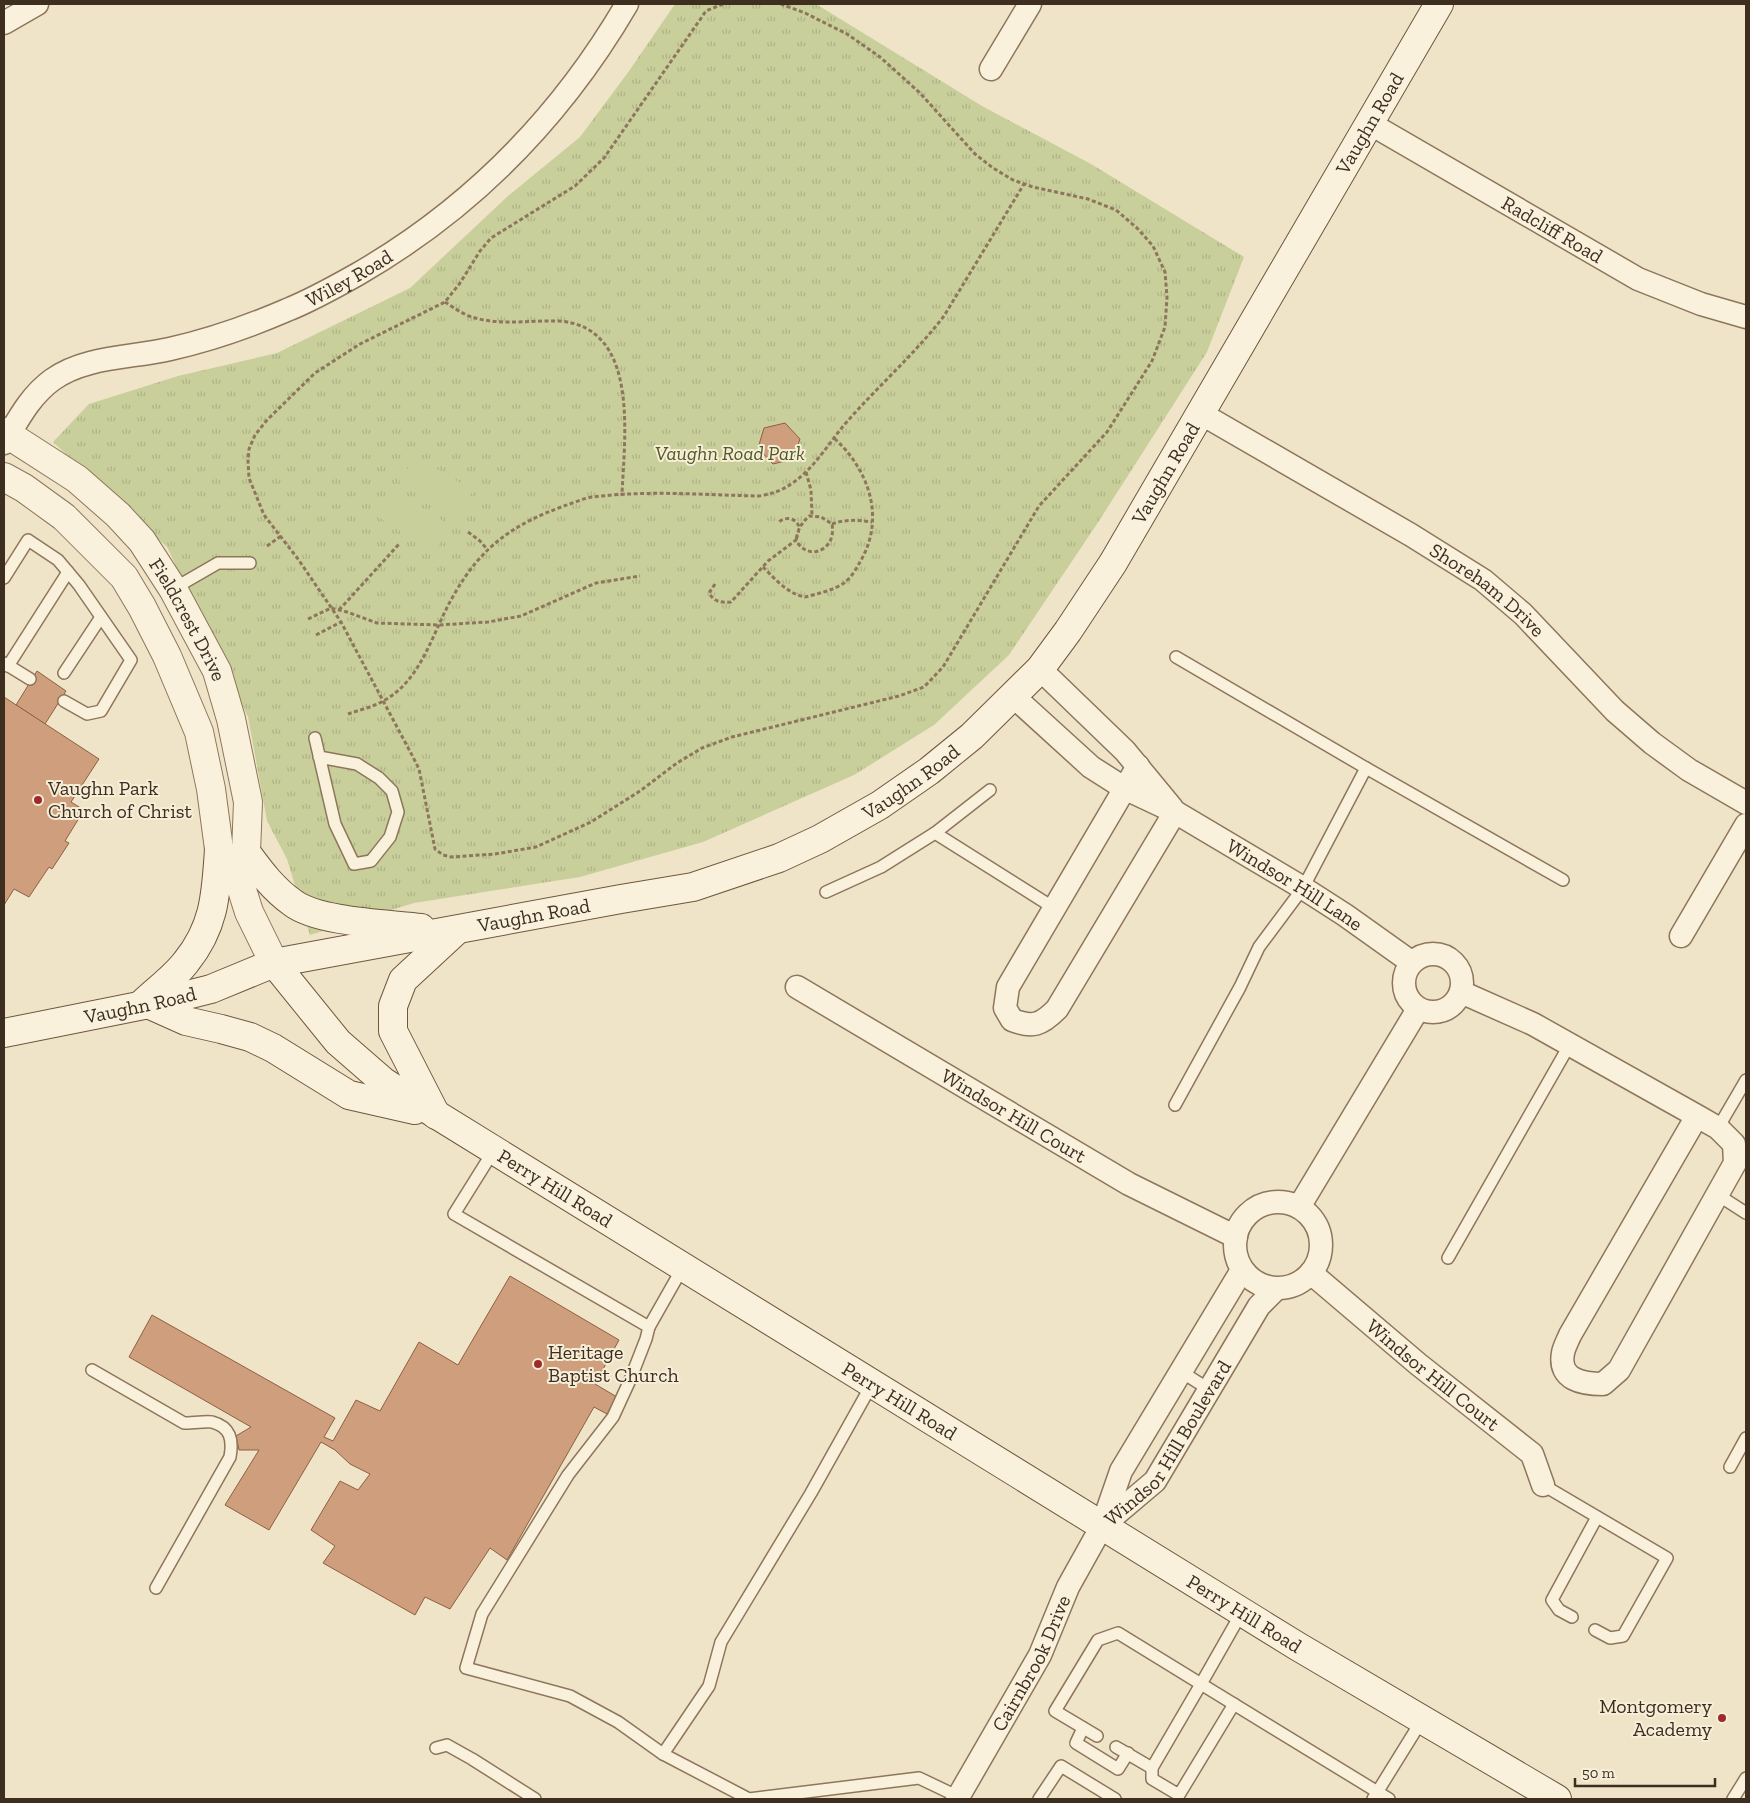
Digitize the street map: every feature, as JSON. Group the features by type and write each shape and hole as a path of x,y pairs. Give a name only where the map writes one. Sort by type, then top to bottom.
{"main road":[{"name":"Vaughn Road","path":"4,1032 144,1005 211,989 274,963 455,931 621,898 693,887 779,858 820,839 880,805 929,771 949,752 972,736 1040,669 1068,631 1113,563 1439,4"},
{"name":"Fieldcrest Drive","path":"5,436 77,478 118,515 142,541 173,589 217,671 231,719 248,802 241,863 249,912 274,963"},
{"name":"Fieldcrest Drive","path":"4,478 24,488 64,517 124,577 167,656 199,732 211,789 219,849 241,863"},
{"path":"142,607 173,589"},
{"path":"199,732 231,719"},
{"path":"219,849 213,910 205,934 185,963 144,1005 186,1022 221,1028 250,1037 273,1048 349,1095 436,1115"},
{"path":"241,863 267,881 294,905 328,918 455,931"},
{"path":"436,1115 393,1031 393,1006 403,980 455,931"},
{"name":"Perry Hill Road","path":"274,963 338,1042 384,1082 1242,1612 1557,1799"}],"street":[{"path":"4,23 37,4"},
{"name":"Wiley Road","path":"5,436 35,396 51,381 67,371 84,364 171,349 246,327 328,291 393,254 475,192 537,131 581,76 627,4"},
{"path":"991,69 1030,4"},
{"name":"Radcliff Road","path":"1369,123 1638,278 1701,304 1746,317"},
{"name":"Shoreham Drive","path":"1200,414 1411,535 1483,580 1523,614 1615,711 1652,743 1690,770 1746,803"},
{"name":"Windsor Hill Lane","path":"1040,669 1125,751 1175,812"},
{"name":"Windsor Hill Lane","path":"1013,696 1091,767 1124,788 1175,812 1303,888 1411,962"},
{"path":"1138,766 1008,987 1005,1008 1012,1020 1026,1025 1045,1021 1057,1009 1175,812"},
{"path":"1681,936 1746,825"},
{"path":"1435,953 1455,962 1460,971 1462,981 1461,992 1456,1001 1448,1008 1438,1012 1428,1012 1418,1009 1409,1001 1404,992 1404,976 1411,962 1416,958 1425,954 1435,953"},
{"name":"Windsor Hill Court","path":"797,987 1130,1184 1236,1237"},
{"path":"1461,992 1533,1024 1570,1044 1697,1116 1718,1128 1734,1144 1735,1163 1619,1370 1603,1384 1590,1384 1572,1380 1565,1371 1562,1354 1570,1335 1697,1116"},
{"path":"1299,1207 1418,1009"},
{"path":"1284,1202 1299,1207 1314,1221 1320,1235 1321,1250 1317,1264 1311,1273 1294,1286 1264,1287 1252,1280 1242,1270 1236,1256 1236,1237 1241,1223 1255,1208 1270,1203 1284,1202"},
{"name":"Windsor Hill Boulevard","path":"1102,1526 1121,1471 1242,1270"},
{"name":"Windsor Hill Court","path":"1311,1273 1418,1364 1532,1454 1543,1485"},
{"name":"Windsor Hill Boulevard","path":"1102,1526 1155,1481 1260,1306 1276,1288"},
{"name":"Cairnbrook Drive","path":"960,1798 1040,1655 1068,1588 1102,1526"}],"lane":[{"path":"4,578 28,540 58,560 131,660 101,711 86,714 64,700"},
{"path":"173,589 218,563 250,562"},
{"path":"30,679 6,665 68,572"},
{"path":"64,674 101,618"},
{"path":"1176,657 1563,880"},
{"path":"315,738 319,757 334,824 354,864 371,861 390,837 398,812 392,791 378,778 357,764 319,757"},
{"path":"1175,1105 1240,986 1259,947 1303,888 1366,768"},
{"path":"826,892 881,867 935,833 990,790"},
{"path":"935,833 1054,908"},
{"path":"1448,1258 1570,1044"},
{"path":"1718,1128 1746,1080"},
{"path":"494,1150 454,1214 649,1327"},
{"path":"1718,1195 1746,1213"},
{"path":"683,1267 649,1327 630,1380 613,1417 568,1475 482,1614 466,1668 570,1696 618,1722 663,1754 748,1799 919,1778 960,1798"},
{"path":"92,1370 184,1423 198,1424 211,1421 226,1428 233,1442 230,1457 156,1588"},
{"path":"1180,1371 1210,1390"},
{"path":"663,1754 709,1686 721,1642 811,1493 872,1384"},
{"path":"1730,1467 1746,1438"},
{"path":"1543,1485 1667,1558 1623,1636 1610,1638 1595,1630"},
{"path":"1572,1617 1559,1610 1552,1600 1597,1517"},
{"path":"1234,1704 1178,1797 1152,1778 1152,1768 1242,1612"},
{"path":"1097,1736 1055,1711 1098,1640 1118,1633 1234,1704 1375,1796 1389,1799"},
{"path":"1375,1796 1422,1720"},
{"path":"1083,1728 1076,1743 1118,1768 1128,1754"},
{"path":"436,1748 447,1745 535,1799"},
{"path":"1116,1747 1152,1768"},
{"path":"1039,1799 1061,1766 1115,1799"},
{"path":"1733,1799 1746,1778"}],"path":[{"path":"722,4 706,11 604,158 575,186 491,238 445,302 360,344 315,373 267,420 255,435 249,449 249,478 264,515 341,622 419,769 435,850 443,855 451,857 495,854 536,847 591,822 640,792 677,763 702,748 732,737 899,696 924,687 943,666 1038,506 1107,432 1152,361 1164,327 1167,297 1165,272 1153,246 1137,228 1116,210 1088,199 1024,184 993,168 975,154 920,92 880,57 847,34 806,13 781,4"},
{"path":"348,714 383,702 403,687 420,664 455,591 487,549 508,532 542,514 591,497 644,494 759,496 775,493 792,484 806,472 834,438 928,337 944,316 1024,184"},
{"path":"445,302 470,316 492,322 560,321 580,325 600,339 612,356 622,387 625,411 622,495"},
{"path":"763,567 778,582 798,596 805,597 845,582 851,576 863,556 871,533 871,495 866,481 851,455 834,438"},
{"path":"806,472 811,490 812,516"},
{"path":"715,584 710,593 712,597 724,603 731,602 763,567 796,540 799,527 809,516 821,517 832,524 834,535 822,550 816,552 809,551 799,546 796,540"},
{"path":"779,522 782,519 793,519 799,527"},
{"path":"832,524 839,521 858,520 872,522"},
{"path":"468,532 480,540 487,549"},
{"path":"267,546 280,536"},
{"path":"339,610 400,543"},
{"path":"308,619 331,608 377,623 438,625 488,622 521,616 596,583 640,576"},
{"path":"316,635 341,622"}],"green space":[{"name":"Vaughn Road Park","path":"675,4 816,4 982,106 1091,164 1244,257 1207,352 1097,524 1009,655 934,725 854,775 703,842 580,877 414,903 310,935 287,859 267,821 248,717 167,547 53,442 89,404 178,376 277,353 410,288 508,196 580,137 629,71"},
{"path":"416,456 473,491 456,518 399,482"},
{"path":"394,490 451,526 434,552 377,516"}],"building":[{"path":"785,423 800,439 793,459 773,464 758,448 764,428"},
{"path":"37,671 66,691 45,724 16,705"},
{"name":"Vaughn Park Church of Christ","path":"4,697 99,759 71,802 84,810 65,841 69,843 52,869 49,867 29,897 14,889 4,905"},
{"name":"Heritage Baptist Church","path":"510,1276 619,1340 595,1384 617,1397 607,1414 594,1407 507,1560 490,1548 450,1609 425,1597 415,1615 323,1563 335,1546 311,1530 340,1481 358,1490 370,1474 350,1464 335,1450 321,1442 269,1530 225,1505 259,1450 239,1450 236,1436 251,1427 129,1357 152,1315 335,1418 324,1437 333,1441 356,1400 380,1411 419,1342 458,1365"}],"place":[{"name":"Vaughn Park Church of Christ","path":"38,800"},
{"name":"Heritage Baptist Church","path":"538,1364"},
{"name":"Montgomery Academy","path":"1722,1718"}]}
